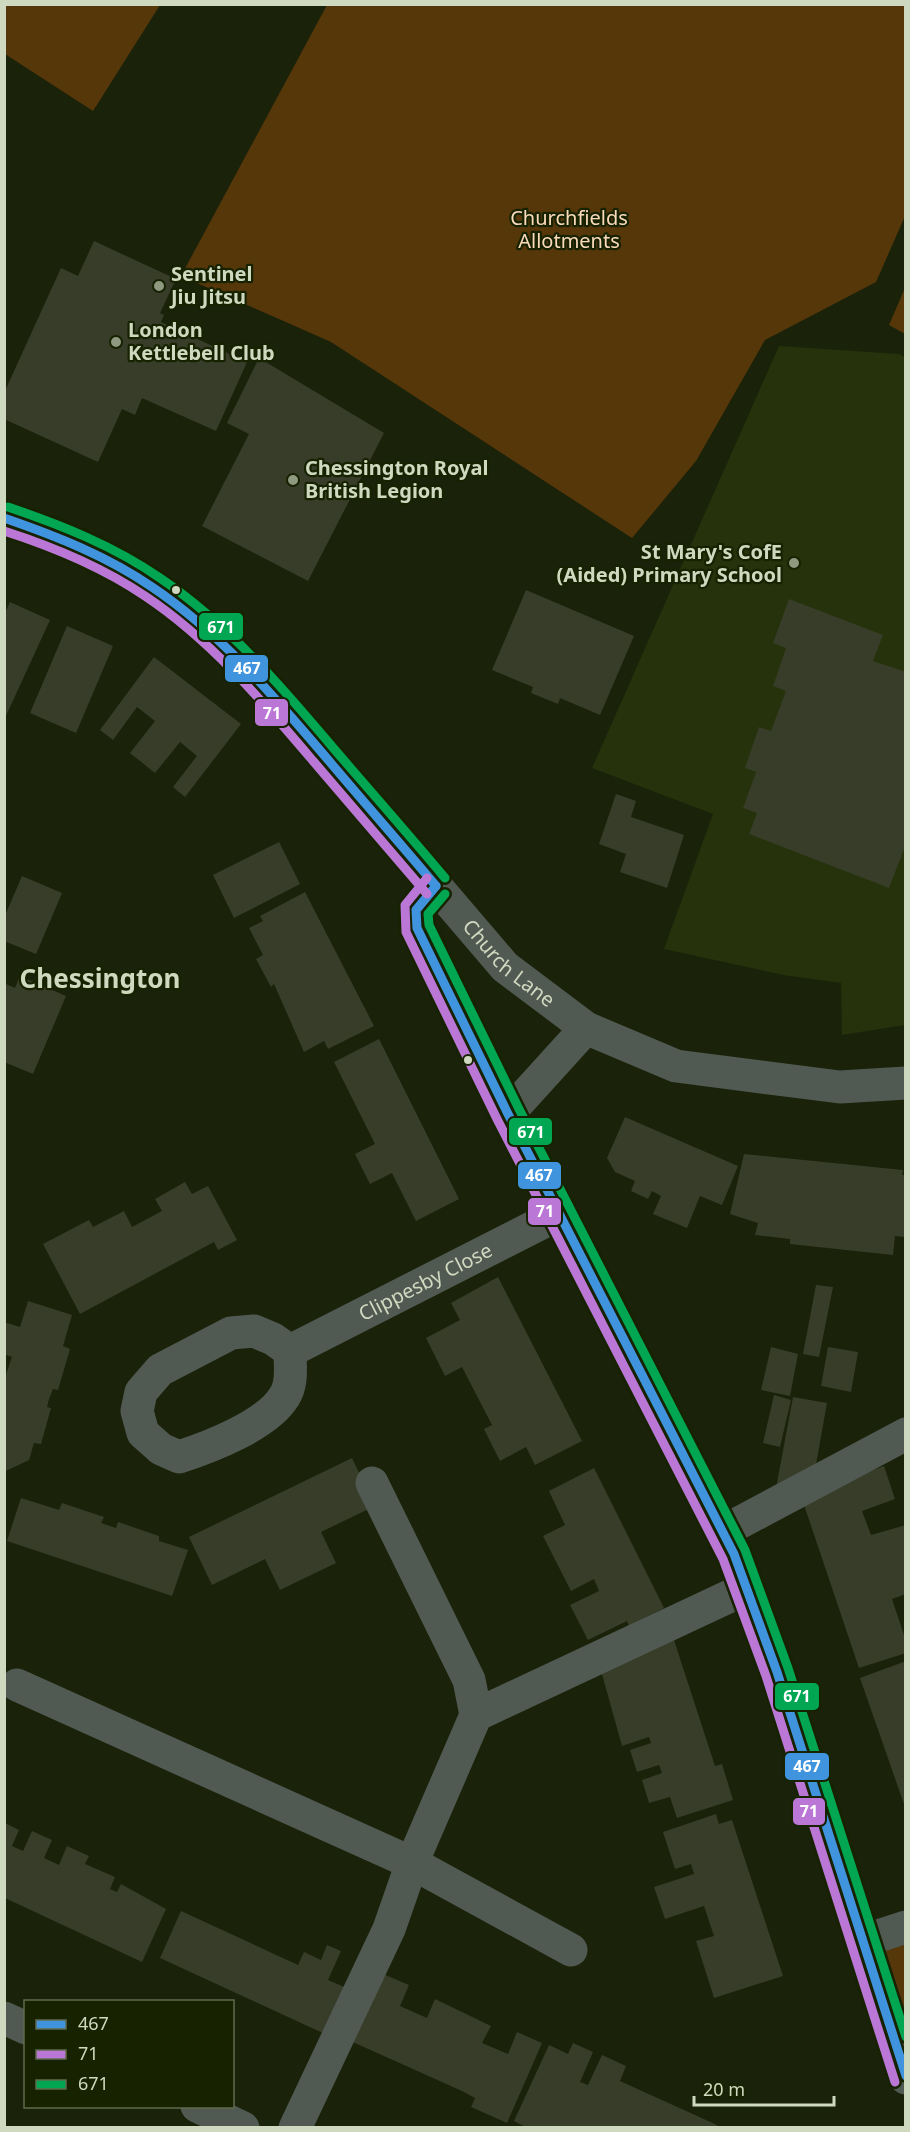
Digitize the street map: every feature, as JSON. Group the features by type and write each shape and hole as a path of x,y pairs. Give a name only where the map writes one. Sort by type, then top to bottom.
{"street":[{"name":"Church Lane","path":"4,518 62,538 123,570 170,599 212,633 276,699 505,967 586,1028 676,1066 840,1088 906,1083"},
{"path":"436,886 416,910 417,928 508,1114 722,1532 747,1588 863,1941 897,2058 906,2078"},
{"path":"508,1114 586,1028"},
{"name":"Clippesby Close","path":"290,1351 559,1214"},
{"path":"254,1331 273,1339 290,1351 291,1377 285,1396 267,1417 199,1451 179,1457 161,1449 143,1432 137,1411 141,1392 160,1370 231,1333 254,1331"},
{"path":"722,1532 906,1434"},
{"path":"295,2127 389,1929 412,1863 476,1715 469,1680 372,1483"},
{"path":"476,1715 747,1588"},
{"path":"17,1685 412,1863 571,1950"},
{"path":"863,1941 906,1927"},
{"path":"4,2018 24,2027"},
{"path":"201,2108 243,2127"}],"shaded area":[{"name":"St Mary's CofE (Aided) Primary School","path":"779,346 899,354 905,357 905,1025 842,1035 841,983 783,975 664,949 713,814 592,768"}],"green space":[{"path":"4,5 160,5 93,111 5,54"},
{"name":"Churchfields Allotments","path":"327,5 905,5 905,216 876,282 765,340 696,461 632,538 331,342 181,276"},
{"path":"905,288 905,334 889,325"},
{"path":"905,1927 905,2078 863,1941"}],"building":[{"name":"London Kettlebell Club","path":"94,241 176,279 160,313 164,315 161,322 247,362 216,431 142,398 135,415 122,409 98,462 4,419 4,393 61,268 78,276"},
{"name":"Chessington Royal British Legion","path":"259,358 384,433 308,581 202,526 249,434 227,423"},
{"path":"526,590 634,636 600,715 560,698 558,704 531,693 533,687 492,670"},
{"path":"789,599 883,635 873,661 906,672 906,844 889,888 749,834 757,813 743,808 756,772 745,768 759,727 771,731 786,691 773,686 786,648 773,643"},
{"path":"10,602 50,620 4,720 4,615"},
{"path":"67,626 113,646 76,733 30,713"},
{"path":"154,657 241,724 185,797 173,787 197,756 180,742 155,773 130,753 155,721 137,707 113,740 100,730"},
{"path":"616,794 636,801 631,817 684,835 667,888 620,872 626,854 599,844"},
{"path":"279,842 300,884 234,918 213,875"},
{"path":"22,876 62,893 36,954 4,941 4,918"},
{"path":"305,892 374,1026 328,1049 324,1041 304,1052 274,984 271,987 256,959 263,955 249,928 263,921 260,916"},
{"path":"20,976 66,996 33,1074 4,1062 4,983 15,988"},
{"path":"379,1039 459,1199 416,1221 392,1173 370,1184 355,1154 375,1144 334,1062"},
{"path":"625,1117 738,1166 722,1205 700,1196 687,1228 653,1214 661,1196 652,1191 648,1199 631,1191 635,1181 615,1172 607,1158"},
{"path":"744,1154 903,1170 902,1175 906,1175 906,1237 895,1236 893,1255 790,1244 790,1239 755,1235 758,1223 730,1214"},
{"path":"185,1182 192,1194 208,1186 237,1240 218,1250 214,1242 80,1314 43,1244 89,1220 93,1227 124,1211 132,1227 162,1211 155,1199"},
{"path":"498,1277 582,1441 535,1465 526,1447 500,1461 484,1429 492,1425 462,1367 445,1376 426,1338 460,1320 451,1303"},
{"path":"816,1285 833,1287 819,1357 803,1354"},
{"path":"28,1301 72,1315 63,1346 70,1349 58,1390 53,1389 49,1399 47,1407 51,1408 41,1444 34,1443 29,1460 6,1471 4,1380 12,1357 4,1354 4,1322 20,1327"},
{"path":"771,1347 798,1354 790,1396 761,1390"},
{"path":"828,1347 858,1352 851,1392 821,1386"},
{"path":"774,1395 791,1400 780,1447 763,1443"},
{"path":"793,1397 827,1403 815,1470 776,1488"},
{"path":"352,1458 375,1506 321,1532 336,1563 280,1590 265,1559 212,1585 189,1537"},
{"path":"884,1466 895,1499 862,1511 871,1535 906,1525 906,1594 892,1599 906,1641 906,1653 859,1668 801,1496"},
{"path":"594,1468 664,1608 629,1626 627,1621 588,1640 570,1605 599,1591 594,1579 571,1591 543,1536 565,1525 549,1491"},
{"path":"21,1498 59,1510 62,1503 104,1517 101,1523 116,1528 118,1522 159,1536 159,1541 188,1550 172,1596 7,1541"},
{"path":"673,1637 715,1766 722,1764 733,1800 677,1818 670,1797 649,1803 642,1780 662,1773 659,1765 637,1772 630,1750 651,1743 649,1737 622,1746 600,1667"},
{"path":"906,1661 906,1807 905,1807 860,1678"},
{"path":"716,1814 719,1824 732,1820 783,1976 714,1998 696,1941 714,1936 704,1906 665,1919 654,1887 694,1874 691,1864 675,1869 663,1832"},
{"path":"5,1823 19,1830 12,1846 23,1851 32,1831 52,1840 44,1858 59,1865 67,1846 89,1856 85,1864 115,1877 110,1889 117,1892 121,1884 166,1909 142,1962 5,1898"},
{"path":"181,1911 298,1965 304,1952 321,1960 327,1945 341,1951 328,1980 349,1989 327,2035 160,1958"},
{"path":"376,1971 409,1985 400,2006 427,2018 435,1999 491,2026 482,2043 508,2054 517,2032 542,2043 507,2123 471,2107 475,2098 462,2091 346,2039"},
{"path":"573,2043 593,2052 580,2082 588,2085 602,2055 626,2066 620,2081 717,2125 716,2128 527,2128 514,2121 549,2045 568,2054"}],"transit line":[{"name":"671","path":"8,507 106,546 160,578 209,615 274,680 445,878"},
{"name":"467","path":"4,518 99,556 152,587 200,624 244,665 285,709 436,886"},
{"name":"71","path":"4,531 59,551 112,576 145,596 192,632 256,695 427,894"},
{"name":"71","path":"427,878 405,905 406,932 497,1119 723,1559 766,1676 895,2082"},
{"name":"467","path":"436,886 416,910 417,928 508,1114 734,1554 777,1672 906,2076"},
{"name":"671","path":"445,894 428,914 429,925 519,1109 745,1550 788,1668 906,2037"}],"place":[{"name":"Sentinel Jiu Jitsu","path":"159,286"},
{"name":"London Kettlebell Club","path":"116,342"},
{"name":"Chessington Royal British Legion","path":"293,480"},
{"name":"St Mary's CofE (Aided) Primary School","path":"794,563"}],"district":[{"name":"Chessington","path":"100,979"}]}
